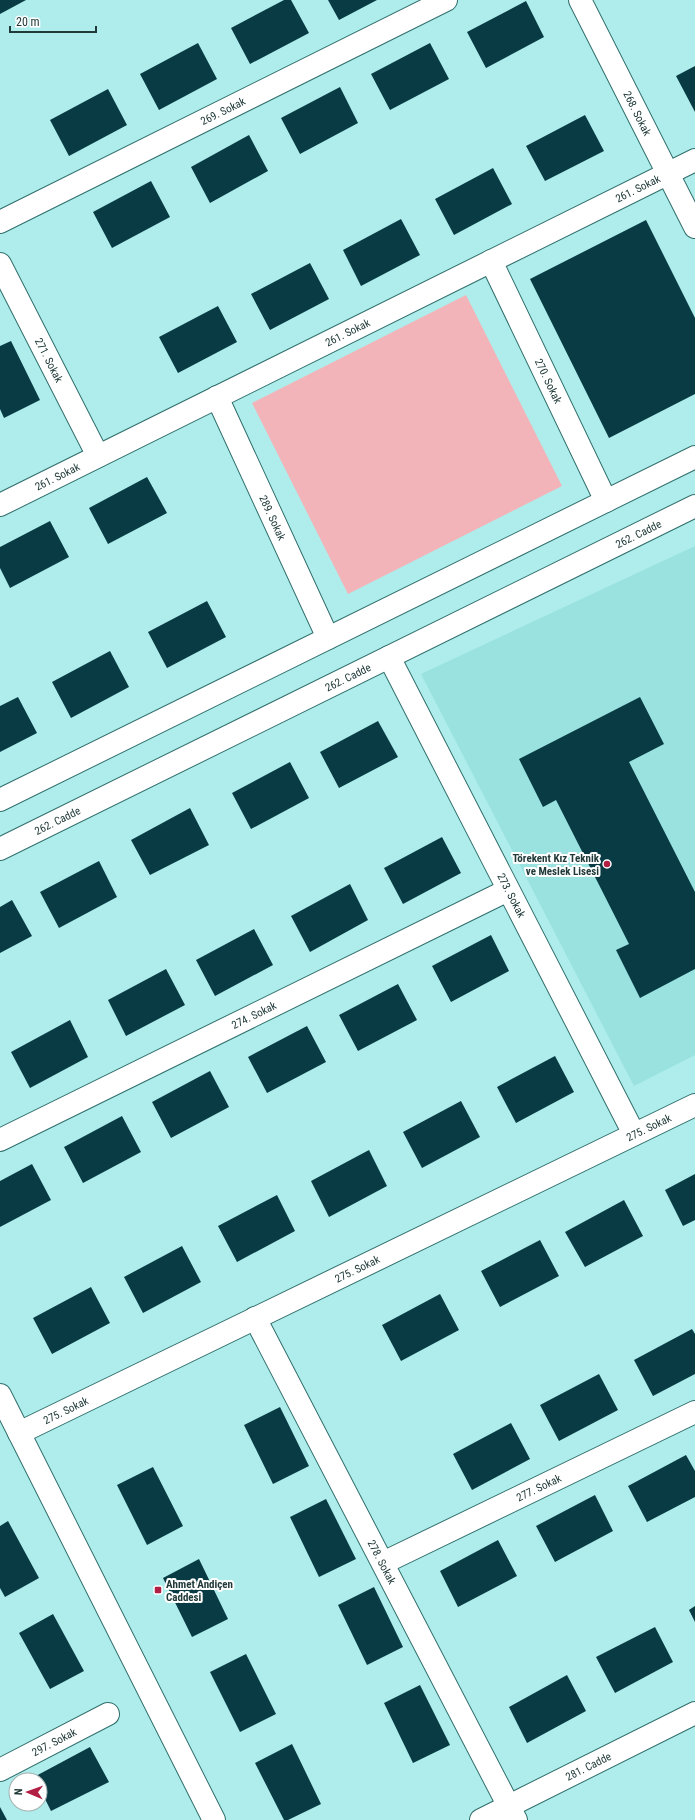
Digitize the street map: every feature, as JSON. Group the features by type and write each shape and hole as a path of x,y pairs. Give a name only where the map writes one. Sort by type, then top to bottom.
{"street":[{"name":"269. Sokak","path":"0,222 446,0"},
{"name":"268. Sokak","path":"580,0 695,227"},
{"name":"261. Sokak","path":"0,505 695,160"},
{"name":"270. Sokak","path":"491,261 606,501"},
{"name":"271. Sokak","path":"0,264 98,456"},
{"name":"289. Sokak","path":"217,397 328,638"},
{"path":"0,800 695,457"},
{"name":"262. Cadde","path":"0,848 695,506"},
{"name":"273. Sokak","path":"389,657 634,1134"},
{"name":"274. Sokak","path":"0,1140 508,890"},
{"name":"275. Sokak","path":"19,1433 695,1105"},
{"name":"278. Sokak","path":"256,1318 512,1813"},
{"path":"0,1395 214,1820"},
{"name":"277. Sokak","path":"383,1563 695,1412"},
{"name":"281. Cadde","path":"481,1820 512,1813 695,1713"},
{"name":"297. Sokak","path":"0,1770 108,1714"}],"shaded area":[{"path":"466,295 562,486 348,594 252,403"},
{"name":"Törekent Kız Teknik ve Meslek Lisesi","path":"695,546 695,1055 634,1086 421,674"}],"building":[{"path":"0,0 26,0 0,14"},
{"path":"284,0 291,0 309,33 250,64 231,28"},
{"path":"328,0 377,0 339,20"},
{"path":"526,1 544,37 486,68 467,32"},
{"path":"198,43 217,79 159,110 140,74"},
{"path":"430,43 449,79 390,110 371,74"},
{"path":"695,66 695,112 676,76"},
{"path":"340,87 358,123 300,154 281,118"},
{"path":"108,89 127,125 69,156 50,120"},
{"path":"585,115 604,151 545,181 526,146"},
{"path":"249,135 268,171 210,203 191,167"},
{"path":"493,168 512,204 454,235 435,199"},
{"path":"151,181 170,217 112,248 93,212"},
{"path":"401,219 420,255 361,286 343,250"},
{"path":"646,220 695,318 695,394 609,438 530,279"},
{"path":"310,263 329,299 270,330 251,294"},
{"path":"218,306 237,342 178,373 159,337"},
{"path":"11,341 40,400 4,418 0,409 0,346"},
{"path":"147,477 167,513 108,544 89,508"},
{"path":"50,521 69,557 10,588 0,568 0,547"},
{"path":"207,601 226,637 167,668 148,632"},
{"path":"110,651 129,687 71,718 52,682"},
{"path":"18,697 37,733 0,752 0,706"},
{"path":"640,697 664,744 629,762 695,892 695,969 640,998 616,950 629,944 556,800 543,807 519,759"},
{"path":"378,721 398,757 339,788 320,752"},
{"path":"290,762 309,798 251,829 232,793"},
{"path":"190,808 209,845 150,875 131,840"},
{"path":"442,837 461,873 403,904 384,868"},
{"path":"99,861 117,897 59,928 40,892"},
{"path":"350,884 368,920 310,952 291,916"},
{"path":"12,900 32,936 0,953 0,907"},
{"path":"254,929 273,965 215,996 196,960"},
{"path":"491,935 509,971 451,1002 432,966"},
{"path":"166,969 185,1005 126,1036 108,1000"},
{"path":"398,984 417,1020 358,1051 339,1015"},
{"path":"70,1020 88,1057 30,1088 11,1052"},
{"path":"307,1026 326,1062 267,1093 248,1057"},
{"path":"555,1056 574,1092 516,1123 497,1087"},
{"path":"210,1071 229,1107 171,1138 152,1102"},
{"path":"461,1101 480,1137 422,1168 403,1132"},
{"path":"122,1116 141,1152 83,1183 64,1147"},
{"path":"369,1150 387,1186 329,1217 311,1181"},
{"path":"32,1164 51,1200 0,1227 0,1181"},
{"path":"695,1174 695,1220 683,1226 665,1190"},
{"path":"277,1195 295,1231 237,1262 218,1226"},
{"path":"624,1200 643,1236 585,1267 565,1232"},
{"path":"540,1240 559,1276 500,1307 481,1271"},
{"path":"182,1246 201,1282 143,1313 124,1277"},
{"path":"91,1287 110,1323 52,1354 33,1318"},
{"path":"440,1294 459,1330 401,1361 382,1325"},
{"path":"692,1329 695,1334 695,1374 653,1396 634,1360"},
{"path":"599,1374 618,1410 559,1441 540,1405"},
{"path":"280,1407 309,1466 273,1484 244,1425"},
{"path":"511,1423 530,1459 472,1490 453,1454"},
{"path":"686,1455 695,1471 695,1497 647,1522 628,1486"},
{"path":"153,1467 183,1526 147,1545 117,1485"},
{"path":"595,1495 613,1531 555,1562 536,1526"},
{"path":"326,1499 356,1559 319,1577 290,1517"},
{"path":"8,1521 39,1578 5,1597 0,1588 0,1526"},
{"path":"498,1540 517,1576 458,1607 440,1571"},
{"path":"199,1559 228,1619 192,1637 163,1578"},
{"path":"374,1587 403,1647 367,1665 338,1605"},
{"path":"695,1606 695,1622 689,1610"},
{"path":"53,1614 84,1671 50,1689 19,1633"},
{"path":"655,1627 673,1662 615,1693 596,1657"},
{"path":"246,1654 276,1714 240,1732 210,1672"},
{"path":"567,1675 586,1711 527,1743 509,1707"},
{"path":"420,1685 450,1745 413,1763 384,1703"},
{"path":"292,1744 321,1804 288,1820 284,1820 255,1763"},
{"path":"90,1747 109,1782 51,1811 48,1805 48,1772 43,1772"},
{"path":"0,1807 7,1820 0,1820"}],"place":[{"name":"Törekent Kız Teknik ve Meslek Lisesi","path":"607,864"},
{"name":"Ahmet Andiçen Caddesi","path":"158,1590"}]}
